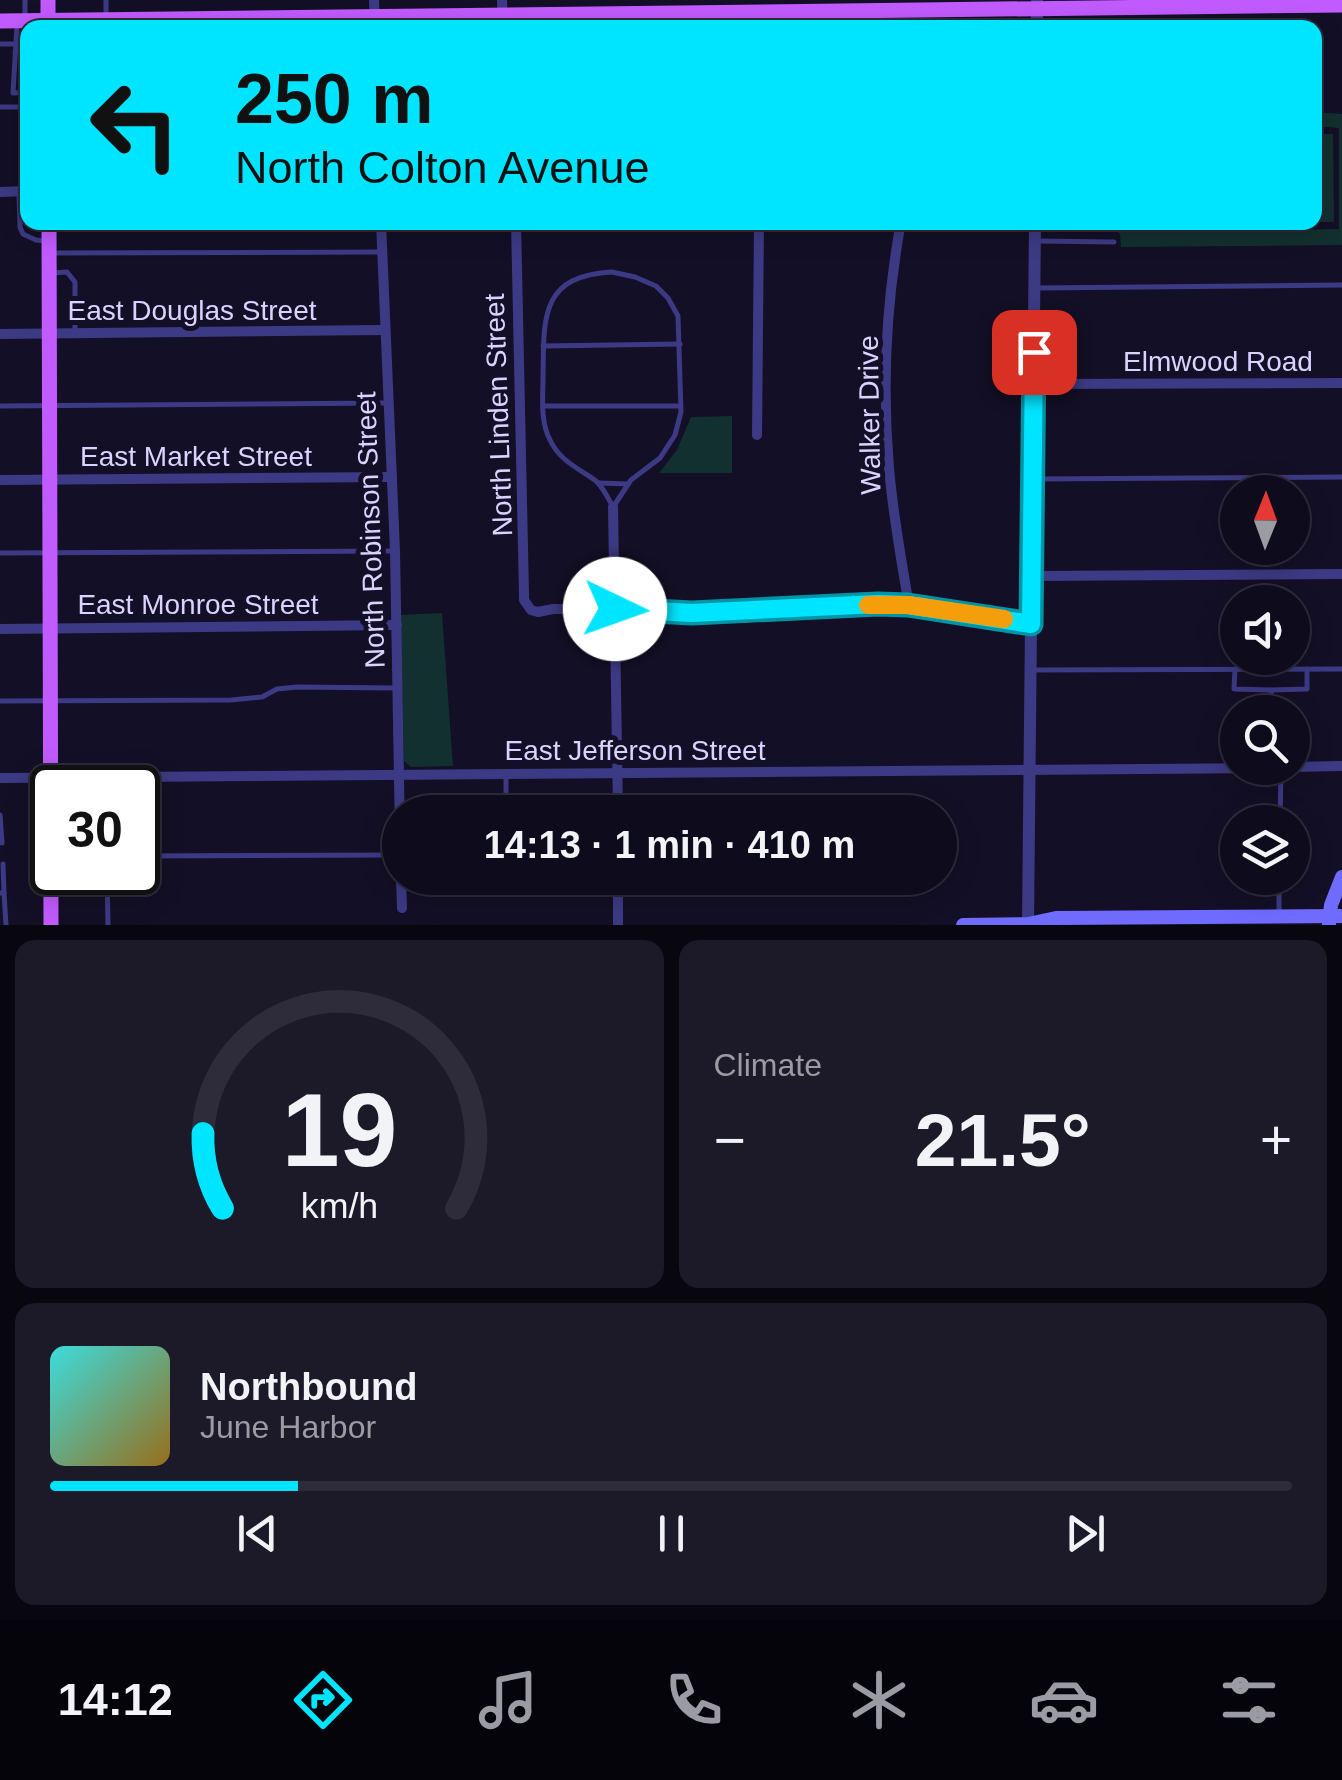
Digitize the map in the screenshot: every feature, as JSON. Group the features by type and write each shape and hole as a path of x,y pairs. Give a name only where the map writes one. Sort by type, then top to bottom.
{"main road":[{"path":"222,20 766,6 1342,5"},
{"path":"0,20 21,20"},
{"path":"49,230 49,765"},
{"path":"964,925 1030,924 1056,918 1333,919 1331,905 1342,877"},
{"path":"51,895 51,925"}],"street":[{"name":"North Robinson Street","path":"381,230 395,551 399,795"},
{"name":"North Linden Street","path":"516,230 524,594 531,610 538,612 615,609"},
{"path":"757,435 759,230"},
{"name":"Walker Drive","path":"900,230 890,292 886,426 908,605"},
{"path":"1030,924 1035,230"},
{"name":"East Douglas Street","path":"0,334 385,330"},
{"name":"Elmwood Road","path":"1034,384 1342,383"},
{"name":"East Market Street","path":"0,480 392,477"},
{"path":"613,507 618,795"},
{"path":"1032,576 1342,574"},
{"path":"615,609 692,613 908,605 1031,624"},
{"name":"East Monroe Street","path":"0,629 397,625"},
{"path":"1310,767 1342,766"},
{"name":"East Jefferson Street","path":"160,780 398,774 1220,768"},
{"name":"East Jefferson Street","path":"0,778 30,778"},
{"path":"402,895 402,908"},
{"path":"618,895 618,925"}],"lane":[{"path":"21,20 24,0"},
{"path":"20,25 13,92 20,92"},
{"path":"0,44 20,50"},
{"path":"21,230 49,247 382,252"},
{"path":"1035,242 1114,242"},
{"path":"49,272 67,272 75,282 75,333"},
{"path":"590,273 634,277 656,286 668,298 678,316 680,344 681,406 675,436 660,458 628,484 613,507 599,483 559,455 543,423 547,310 558,291 590,273"},
{"path":"1034,288 1342,285"},
{"path":"544,346 680,344"},
{"path":"0,406 388,404"},
{"path":"543,406 681,406"},
{"path":"1032,479 1342,478"},
{"path":"599,483 628,484"},
{"path":"0,553 395,551"},
{"path":"1030,670 1220,669"},
{"path":"1310,669 1342,669"},
{"path":"1235,675 1234,689 1307,690 1308,675"},
{"path":"0,701 231,700 262,697 276,688 297,686 398,688"},
{"path":"1271,690 1271,695"},
{"path":"506,774 506,795"},
{"path":"0,815 2,843"},
{"path":"160,856 382,856"},
{"path":"3,864 6,925"},
{"path":"107,895 108,925"},
{"path":"1280,895 1280,916"}],"green space":[{"path":"1322,113 1342,114 1342,245 1121,247 1116,230 1339,229 1339,128 1322,127"},
{"path":"1322,134 1333,134 1334,222 1322,222"},
{"path":"732,416 732,473 659,473 677,450 691,417"},
{"path":"442,613 453,766 411,767 404,761 400,615"}],"slow traffic":[{"path":"868,605 908,605 1004,619"}],"route":[{"path":"615,609 692,613 908,605 1031,624 1034,352"}]}
